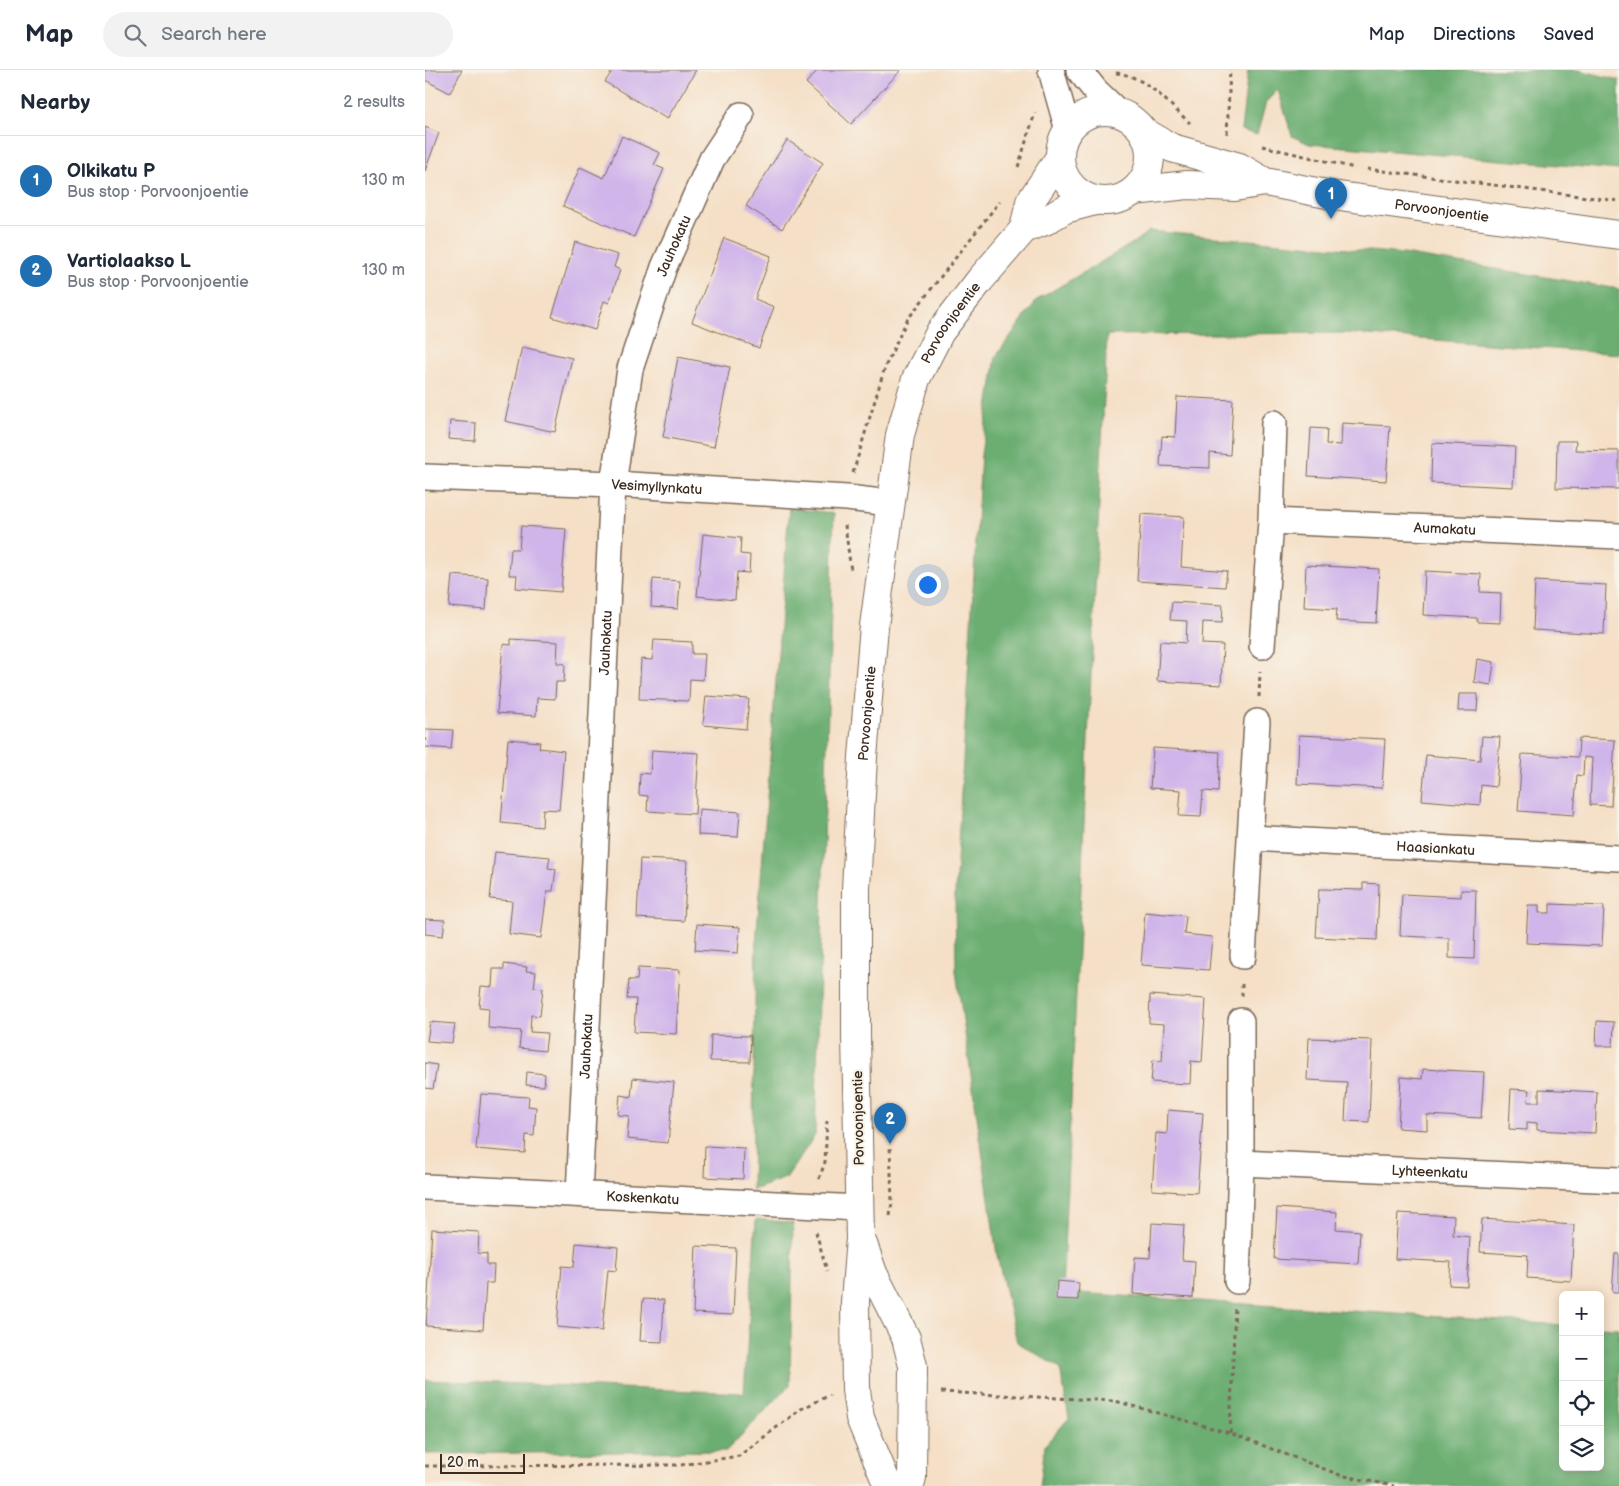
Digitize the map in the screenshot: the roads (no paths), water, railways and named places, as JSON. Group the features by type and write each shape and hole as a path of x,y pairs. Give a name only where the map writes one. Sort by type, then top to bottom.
{"street":[{"path":"1082,73 1095,90 1119,113"},
{"path":"1054,80 1068,130"},
{"path":"1108,111 1119,113 1129,117 1144,132 1149,142 1150,163 1147,174 1134,191 1122,198 1109,202 1095,201 1074,190 1061,169 1060,158 1063,138 1076,121 1091,113 1108,111"},
{"name":"Jauhokatu","path":"579,1194 613,484 631,369 658,283 687,209 712,159 741,115"},
{"name":"Porvoonjoentie","path":"1144,132 1172,148 1239,167 1265,182 1331,195 1619,235"},
{"name":"Porvoonjoentie","path":"1024,229 1030,202 1060,158"},
{"name":"Porvoonjoentie","path":"1134,191 1187,185 1235,187 1265,182"},
{"name":"Porvoonjoentie","path":"888,1486 860,1418 856,1390 855,1302 860,1238 856,1035 856,890 863,757 874,626 900,435 917,379 936,340 979,280 1024,229 1045,221 1065,209 1095,201"},
{"path":"1262,646 1271,521 1274,423"},
{"name":"Vesimyllynkatu","path":"425,477 613,484 847,498 890,503"},
{"name":"Aumakatu","path":"1271,521 1619,536"},
{"path":"1243,956 1252,838 1257,722"},
{"name":"Haasiankatu","path":"1252,838 1619,858"},
{"path":"1237,1281 1241,1163 1241,1022"},
{"name":"Lyhteenkatu","path":"1241,1163 1619,1180"},
{"name":"Koskenkatu","path":"425,1187 859,1208"},
{"name":"Porvoonjoentie","path":"860,1238 873,1273 906,1338 913,1366 912,1477 910,1486"}],"place":[{"name":"Olkikatu P","path":"1331,219"},
{"name":"Vartiolaakso L","path":"890,1144"}]}
